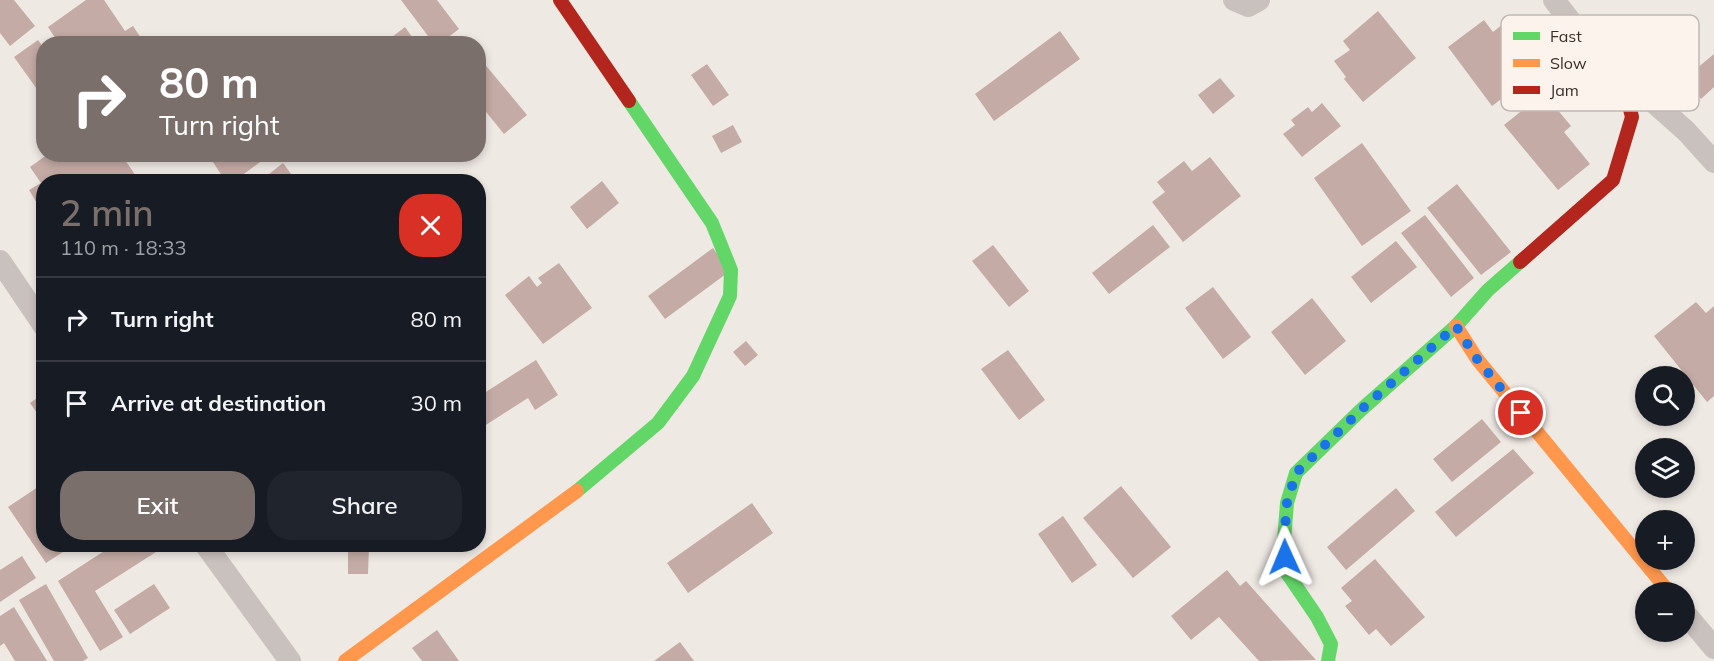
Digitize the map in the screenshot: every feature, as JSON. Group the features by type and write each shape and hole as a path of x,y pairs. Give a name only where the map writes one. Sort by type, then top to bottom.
{"street":[{"path":"345,661 580,489 658,423 693,376 730,296 731,270 712,223 560,0"},
{"path":"1234,0 1248,6 1259,0"},
{"path":"1554,0 1566,15"},
{"path":"1328,661 1331,644 1317,617 1287,573 1284,541 1286,513 1296,473 1362,409 1456,326 1488,290 1613,180 1632,117 1630,111"},
{"path":"1663,111 1686,131 1714,162"},
{"path":"0,261 36,314"},
{"path":"1456,326 1477,359 1661,582"},
{"path":"211,552 290,661"},
{"path":"1695,625 1714,648"}],"building":[{"path":"0,0 14,0 35,26 10,46 0,33"},
{"path":"86,0 104,0 125,31 133,26 140,36 54,36 48,27"},
{"path":"401,0 437,0 459,29 450,36 428,36"},
{"path":"1378,11 1416,58 1363,102 1344,79 1346,77 1334,61 1350,50 1343,41"},
{"path":"1484,20 1493,32 1501,26 1501,99 1492,106 1448,47"},
{"path":"405,27 411,36 393,36"},
{"path":"1060,31 1080,59 994,121 975,94"},
{"path":"36,41 36,88 14,57"},
{"path":"1714,54 1714,87 1701,99 1699,97 1699,66"},
{"path":"707,64 729,95 713,106 691,75"},
{"path":"486,66 527,115 504,134 486,112"},
{"path":"1220,78 1235,96 1213,114 1198,95"},
{"path":"1322,103 1341,126 1302,157 1283,134 1295,125 1291,120 1308,107 1312,112"},
{"path":"1521,111 1558,111 1571,126 1564,132 1590,164 1558,190 1504,125"},
{"path":"733,125 742,142 721,153 712,136"},
{"path":"1362,143 1411,211 1362,246 1314,178"},
{"path":"1210,157 1241,196 1183,242 1152,202 1165,192 1157,182 1184,161 1192,171"},
{"path":"37,162 126,162 135,174 36,176 30,167"},
{"path":"213,162 260,162 244,174 221,174"},
{"path":"283,163 291,174 269,174"},
{"path":"602,181 619,203 587,229 570,207"},
{"path":"1457,184 1511,252 1481,275 1427,208"},
{"path":"36,186 36,202 29,190"},
{"path":"1425,215 1474,278 1451,297 1401,233"},
{"path":"1153,225 1170,247 1109,294 1092,273"},
{"path":"1396,241 1417,267 1371,303 1351,277"},
{"path":"993,245 1029,291 1009,307 972,261"},
{"path":"713,248 730,271 665,319 648,296"},
{"path":"559,263 592,308 543,344 505,295 529,276 537,287 542,283 538,278"},
{"path":"1213,287 1251,337 1223,359 1185,308"},
{"path":"1312,298 1346,341 1305,375 1271,332"},
{"path":"1696,302 1706,313 1714,306 1714,396 1707,402 1695,387 1695,366 1678,366 1654,336"},
{"path":"746,341 758,355 745,366 733,352"},
{"path":"1008,350 1045,400 1019,420 981,369"},
{"path":"536,360 558,395 535,410 528,398 486,425 486,392"},
{"path":"36,399 36,412 30,403"},
{"path":"1482,419 1501,442 1452,482 1433,459"},
{"path":"1513,449 1534,473 1456,537 1435,512"},
{"path":"1121,486 1171,547 1133,578 1083,518"},
{"path":"36,488 36,548 8,507"},
{"path":"1396,488 1415,511 1346,570 1327,547"},
{"path":"752,503 773,533 688,593 667,563"},
{"path":"1063,516 1097,565 1072,583 1038,534"},
{"path":"39,552 63,552 46,563"},
{"path":"103,552 156,552 95,591 123,637 100,651 58,581"},
{"path":"348,552 369,552 368,574 348,574"},
{"path":"22,556 36,578 0,602 0,570"},
{"path":"1375,559 1425,617 1391,646 1376,629 1369,635 1345,606 1352,601 1341,588"},
{"path":"1227,570 1240,586 1246,581 1316,660 1259,661 1219,617 1191,640 1171,616"},
{"path":"46,584 88,658 83,661 54,661 19,600"},
{"path":"154,584 170,608 130,634 114,610"},
{"path":"14,607 47,661 15,661 4,643 0,646 0,616"},
{"path":"437,630 459,661 422,661 412,648"},
{"path":"680,642 694,661 654,661"}],"traffic: fast":[{"path":"577,491 658,423 693,376 730,296 731,270 712,223 629,101"},
{"path":"1328,661 1331,644 1317,617 1287,573 1284,541 1287,503 1296,473 1362,409 1456,326 1488,290 1520,262"}],"traffic: slow":[{"path":"1456,326 1477,359 1661,582"},
{"path":"345,661 577,491"}],"traffic: jam":[{"path":"560,0 629,101"},
{"path":"1520,262 1613,180 1632,117 1630,111"}],"route":[{"path":"1285,557 1287,503 1296,473 1362,409 1456,326 1477,359 1521,413"}]}
